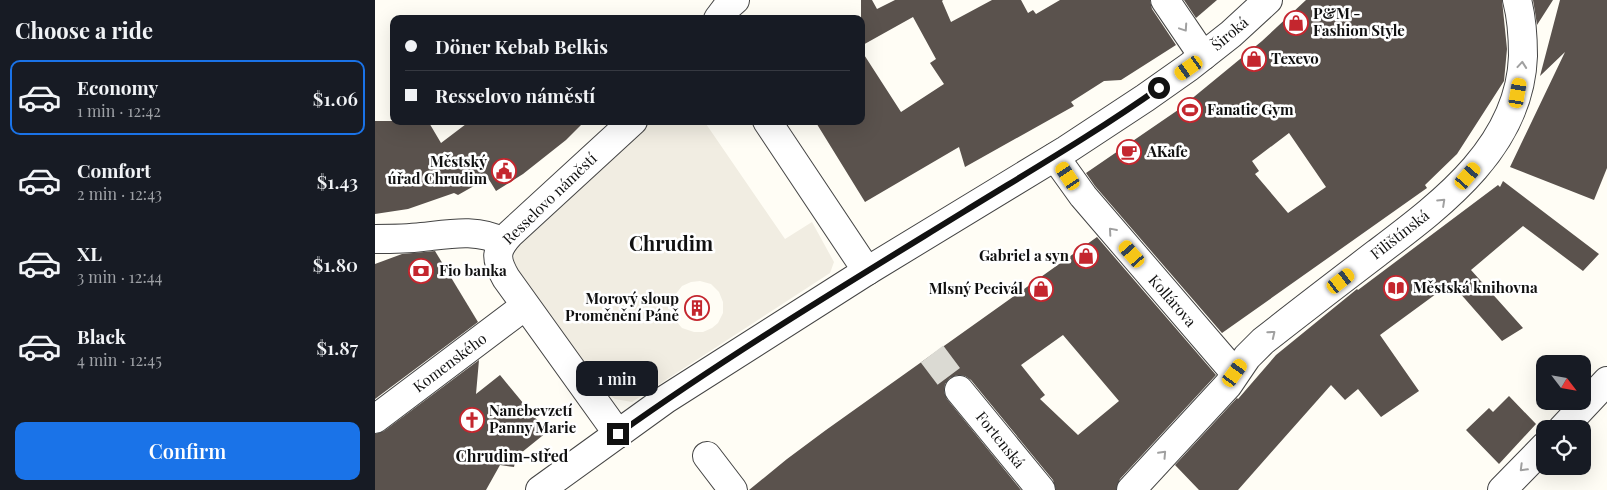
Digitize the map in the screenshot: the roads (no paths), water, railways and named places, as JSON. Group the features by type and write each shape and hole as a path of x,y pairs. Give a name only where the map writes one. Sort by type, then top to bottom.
{"street":[{"path":"721,15 727,6 735,0"},
{"path":"1165,0 1203,56"},
{"name":"Široká","path":"1060,153 1145,98 1203,56 1231,34 1268,0"},
{"name":"Filištínská","path":"1131,490 1228,385 1247,357 1263,341 1438,206 1485,157 1499,137 1518,93 1523,68 1523,28 1517,0"},
{"name":"Resselovo náměstí","path":"618,434 525,306 506,278 498,261 499,251 503,242 629,125"},
{"path":"770,125 867,271"},
{"path":"540,490 666,399 867,271 1060,153"},
{"name":"Kollárova","path":"1060,153 1083,196 1235,373"},
{"path":"375,239 405,239 461,233 489,236 503,242"},
{"name":"Komenského","path":"375,419 525,306"},
{"path":"1570,420 1607,380"},
{"name":"Fortenská","path":"959,390 1041,490"},
{"path":"1501,490 1536,455"},
{"path":"707,456 733,490"},
{"path":"556,490 584,458"}],"tunnel":[{"path":"932,354 959,390"}],"place":[{"name":"P&M - Fashion Style","path":"1296,23"},
{"name":"Texevo","path":"1254,59"},
{"name":"Fanatic Gym","path":"1190,110"},
{"name":"AKafe","path":"1129,152"},
{"name":"Městský úřad Chrudim","path":"504,171"},
{"name":"Gabriel a syn","path":"1086,256"},
{"name":"Fio banka","path":"421,271"},
{"name":"Městská knihovna","path":"1396,288"},
{"name":"Mlsný Pecivál","path":"1041,289"},
{"name":"Morový sloup Proměnění Páně","path":"697,308"},
{"name":"Nanebevzetí Panny Marie","path":"472,420"}],"district":[{"name":"Chrudim","path":"671,244"},
{"name":"Chrudim-střed","path":"512,456"}]}
